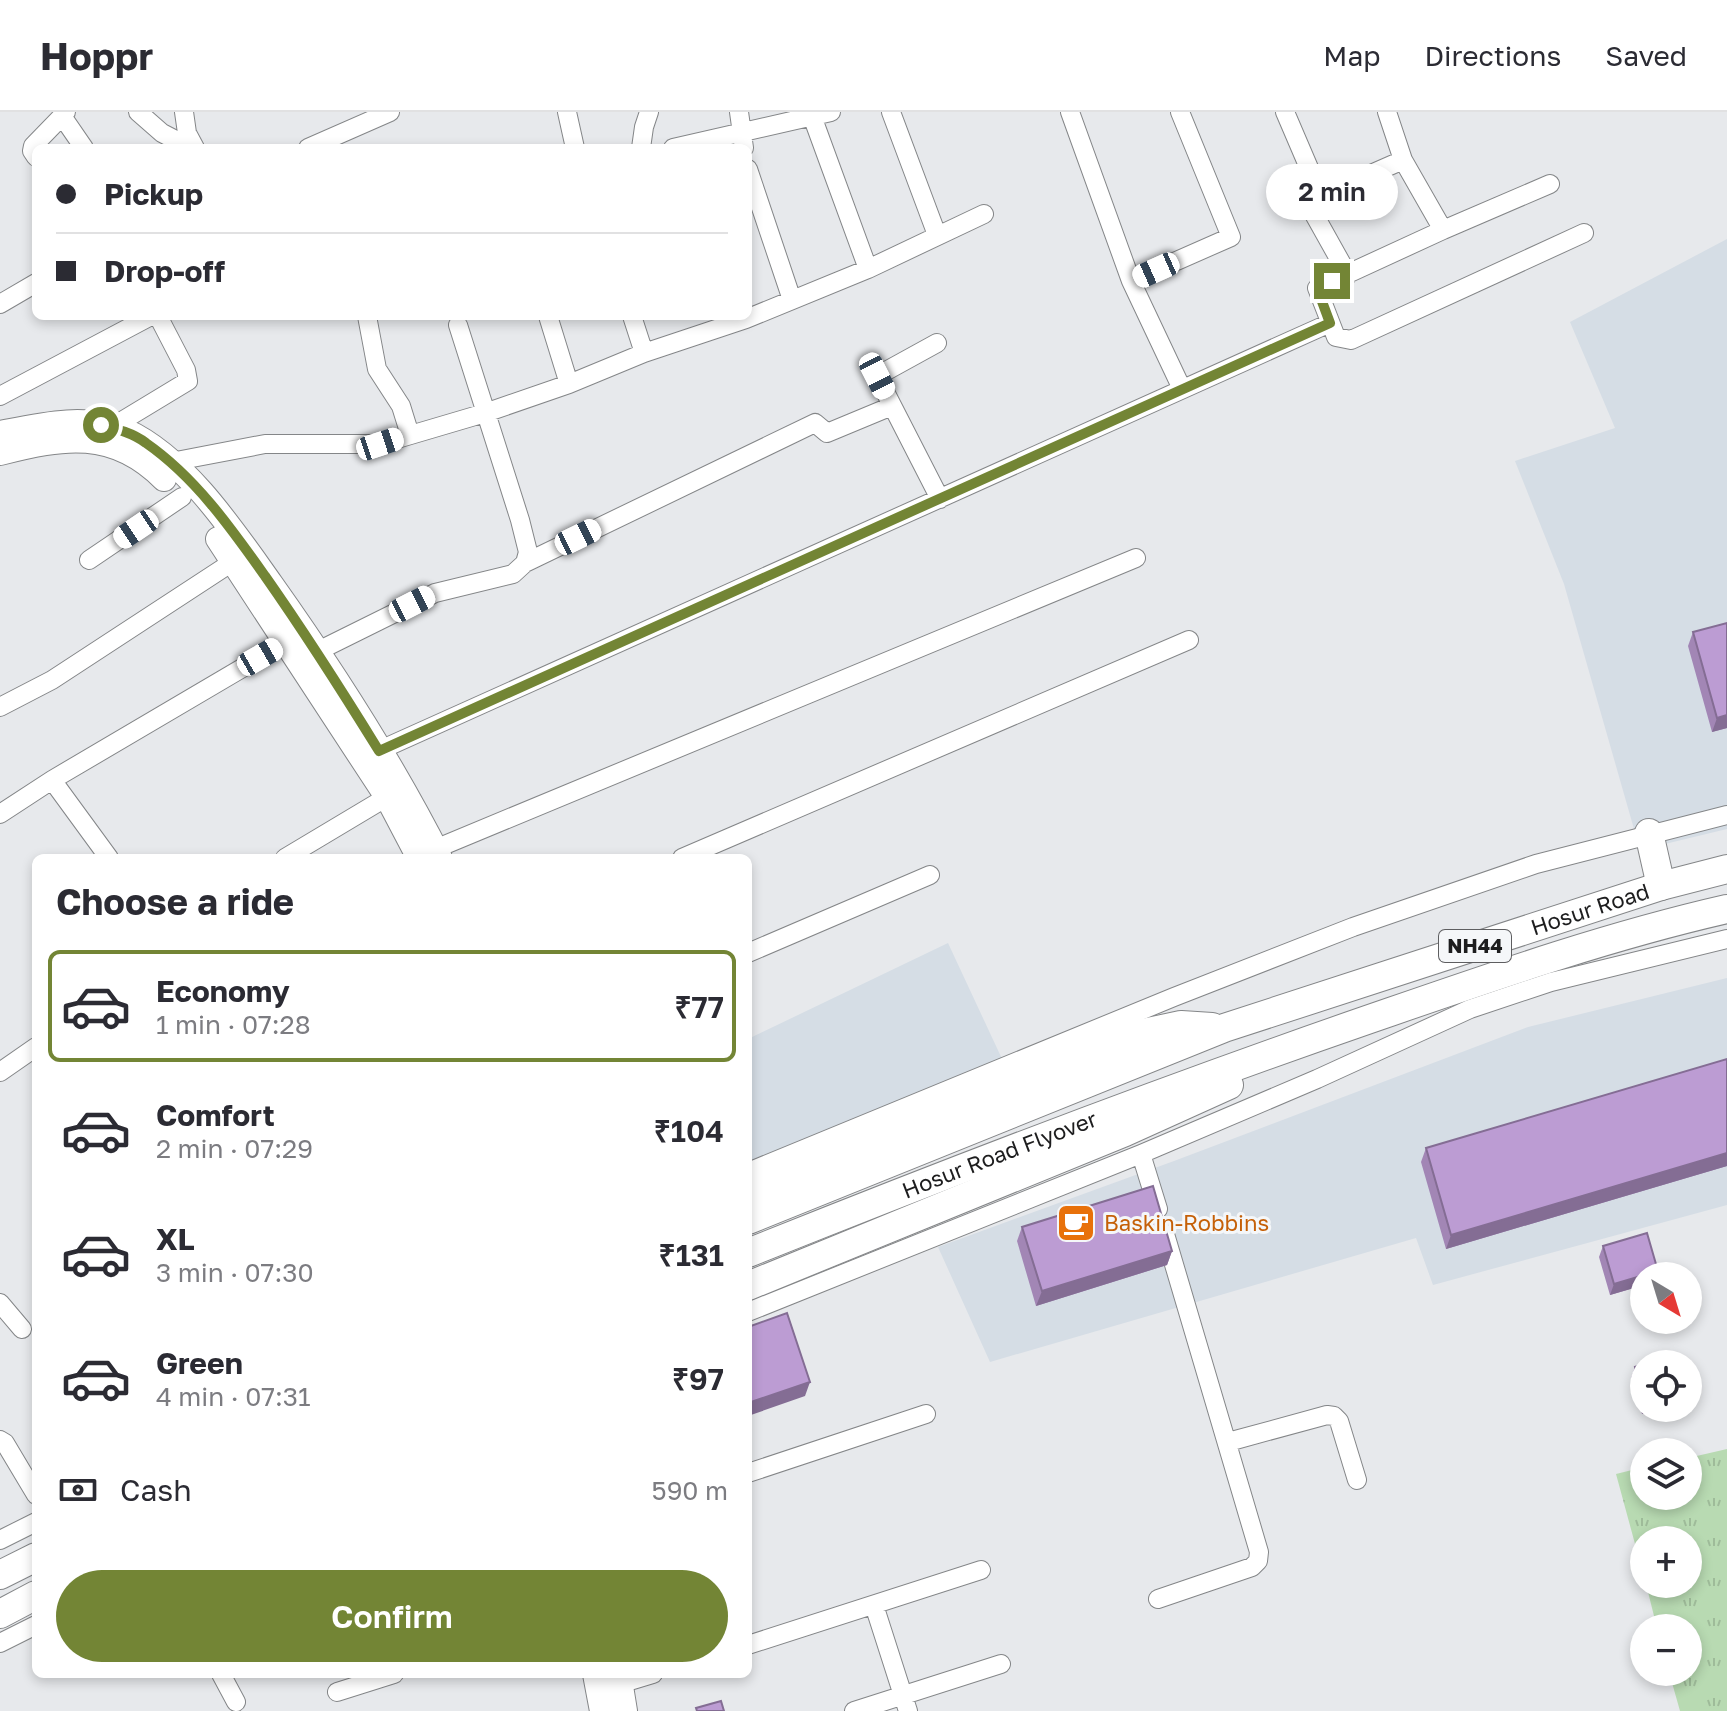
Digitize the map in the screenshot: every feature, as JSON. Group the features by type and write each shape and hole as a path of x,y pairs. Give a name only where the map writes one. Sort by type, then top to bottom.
{"highway":[{"path":"1649,833 1661,886"},
{"name":"Hosur Road","path":"1224,1028 1661,886 1727,869"},
{"name":"Hosur Road","path":"1252,1060 1457,989 1667,923 1727,909"},
{"path":"752,1189 1134,1035 1181,1025 1224,1028"},
{"name":"Hosur Road Flyover","path":"759,1215 1224,1028"},
{"path":"752,1284 1181,1107 1244,1078 1252,1060"},
{"name":"Hosur Road Flyover","path":"752,1251 1036,1139 1252,1060"},
{"path":"0,1575 32,1559"},
{"path":"0,1614 32,1597"}],"main road":[{"path":"0,433 75,422 112,427 145,442 171,462 234,533 430,854"},
{"path":"0,453 47,441 74,439 119,447 152,467 209,526 295,637 318,651 371,755 387,797 430,854"},
{"path":"596,1678 602,1711"},
{"path":"620,1679 625,1711"}],"street":[{"path":"138,112 162,133 185,144"},
{"path":"184,112 191,144"},
{"path":"317,144 390,112"},
{"path":"567,112 574,144"},
{"path":"642,144 649,112"},
{"path":"739,112 742,140"},
{"path":"891,112 937,235"},
{"path":"1070,112 1131,281 1182,389"},
{"path":"1131,281 1231,237 1180,112"},
{"path":"1285,112 1321,196"},
{"path":"1387,112 1403,160 1443,230"},
{"path":"35,144 64,114 82,144"},
{"path":"708,144 742,140 790,117 822,114 868,269"},
{"path":"1348,275 1310,207 1321,196 1403,160"},
{"path":"752,181 792,300"},
{"path":"1550,184 1317,288 1336,337 1351,340 1584,233"},
{"path":"752,311 792,300 868,269 984,214"},
{"path":"0,304 32,285"},
{"path":"0,396 143,320"},
{"path":"112,427 188,381 186,370 160,320"},
{"path":"368,320 377,369 401,406 410,435"},
{"path":"549,320 569,384"},
{"path":"633,320 644,353"},
{"path":"171,462 265,444 380,444 569,384 714,322"},
{"path":"371,755 1330,323"},
{"path":"458,325 520,520 528,552 525,563"},
{"path":"937,343 877,376 940,499"},
{"path":"318,651 435,593 513,574 525,563 815,423 827,433 892,406"},
{"path":"89,560 182,497"},
{"path":"433,854 1136,558"},
{"path":"0,707 52,680 234,561"},
{"path":"0,814 52,780 295,637"},
{"path":"691,854 1189,640"},
{"path":"52,780 106,854"},
{"path":"292,854 387,797"},
{"path":"752,1170 1353,927 1536,864 1727,815"},
{"path":"752,951 930,875"},
{"path":"752,1310 1141,1154 1470,1009 1551,982 1727,939"},
{"path":"2,1067 32,1049"},
{"path":"1141,1154 1259,1552 1258,1561 1252,1567 1158,1599"},
{"path":"0,1303 22,1329"},
{"path":"752,1472 926,1414"},
{"path":"1228,1442 1327,1415 1334,1416 1339,1421 1357,1480"},
{"path":"0,1440 5,1443 32,1488"},
{"path":"0,1540 32,1524"},
{"path":"752,1644 981,1570"},
{"path":"874,1605 906,1703"},
{"path":"0,1643 32,1627"},
{"path":"854,1711 906,1703 1001,1664"},
{"path":"223,1678 236,1702"},
{"path":"337,1692 381,1678"}],"shaded area":[{"path":"1727,239 1727,829 1640,850 1564,584 1515,461 1615,428 1570,322"},
{"path":"948,943 1003,1061 752,1165 752,1037"},
{"path":"1727,978 1727,1205 1433,1285 1416,1238 990,1362 938,1247 1528,1027"}],"green space":[{"path":"1727,1449 1727,1711 1680,1711 1673,1686 1702,1686 1702,1614 1654,1614 1650,1598 1702,1598 1702,1526 1630,1526 1616,1474 1630,1470 1630,1510 1702,1510 1702,1455"}],"building":[{"path":"1727,623 1727,715 1717,718 1693,632"},
{"path":"1727,1059 1727,1153 1451,1235 1426,1148"},
{"path":"1153,1186 1172,1251 1042,1291 1022,1227"},
{"path":"1647,1233 1655,1262 1630,1262 1630,1279 1614,1284 1603,1246"},
{"path":"787,1313 810,1382 752,1402 752,1326"},
{"path":"721,1701 724,1711 697,1711 696,1708"}],"place":[{"name":"Baskin-Robbins","path":"1076,1223"}],"route":[{"path":"101,425 124,431 145,442 171,462 201,494 234,533 318,651 379,751 1330,323 1317,288 1332,281"}]}
